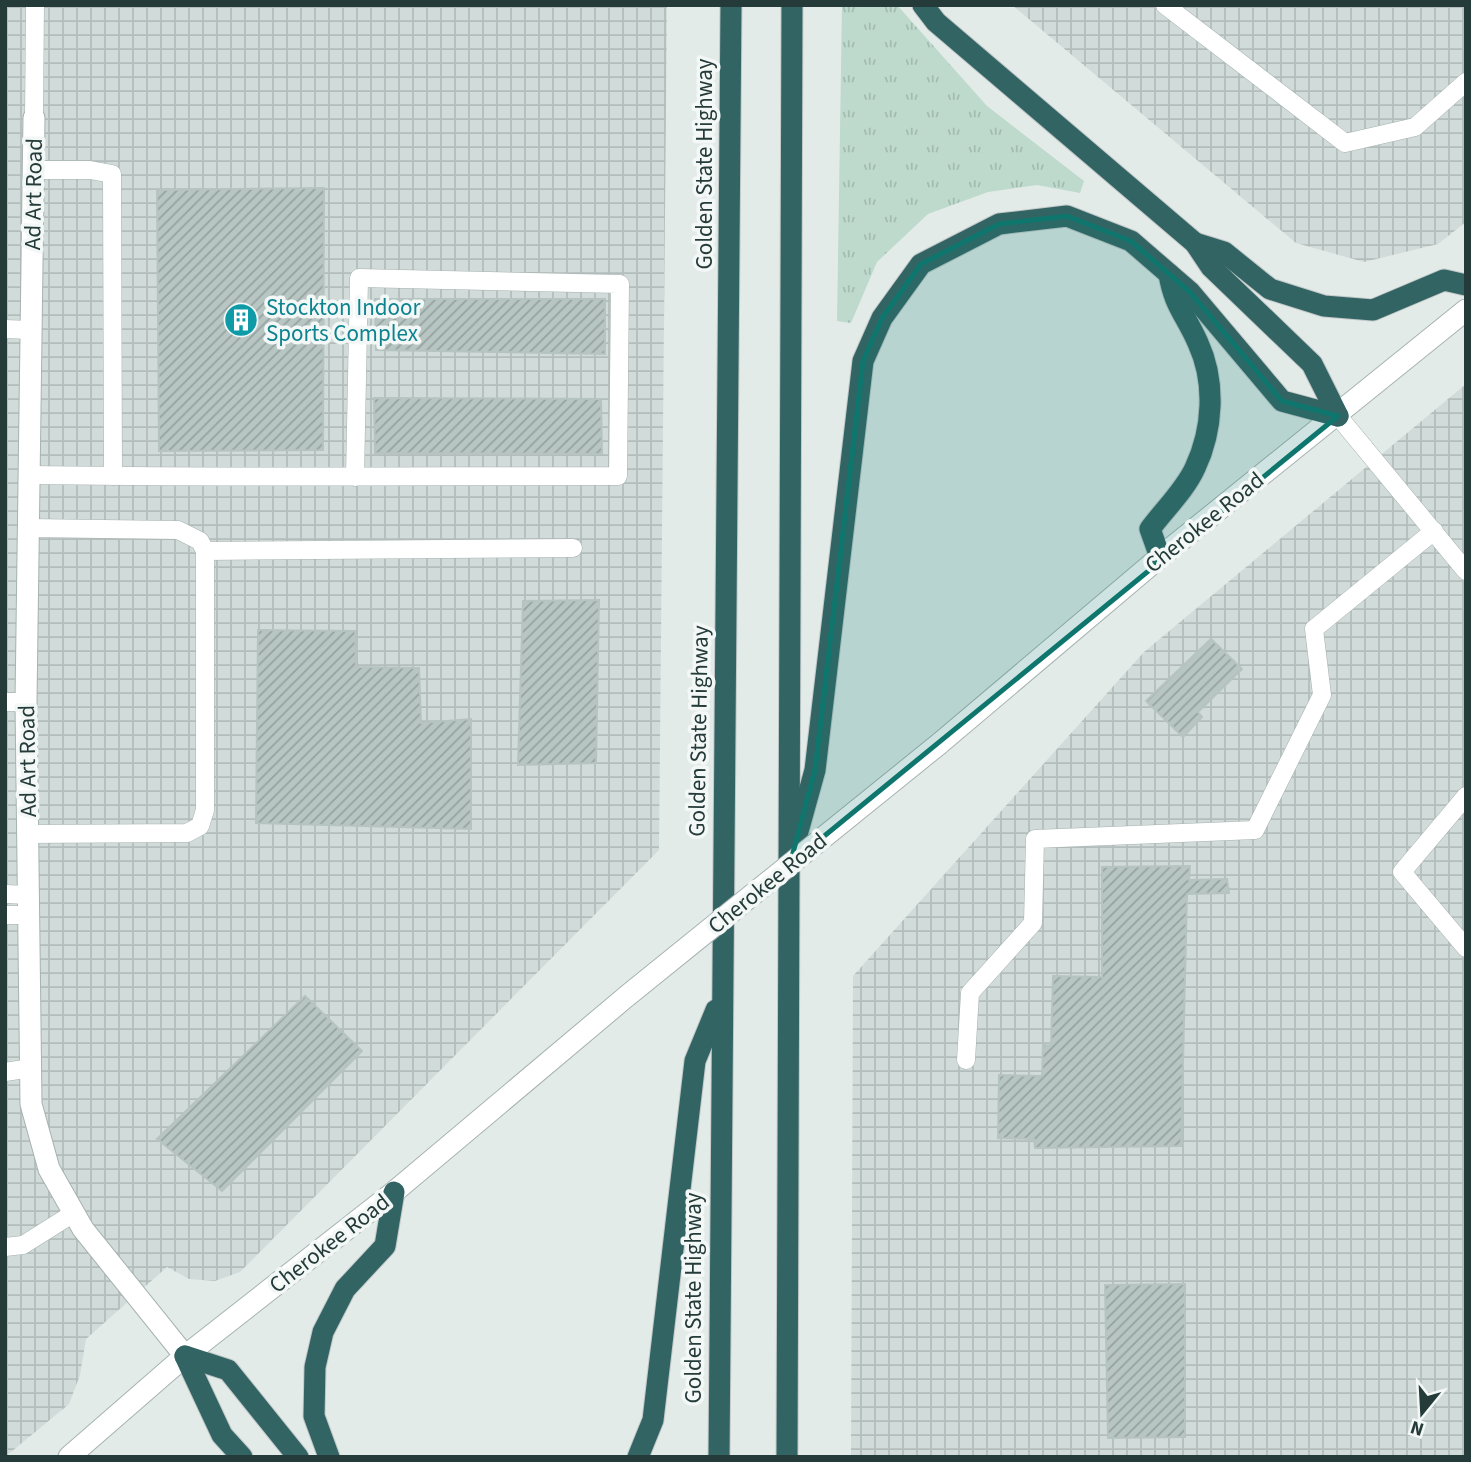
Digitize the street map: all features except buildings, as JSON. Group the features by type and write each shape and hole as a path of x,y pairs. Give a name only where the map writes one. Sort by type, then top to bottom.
{"highway":[{"name":"Golden State Highway","path":"719,1457 721,998 732,180 731,5"},
{"path":"787,1457 792,5"},
{"path":"923,5 936,22 1195,243 1211,267 1312,365 1338,416"},
{"path":"790,862 815,770 863,361 882,318 921,264 999,224 1067,216 1131,242 1190,292 1282,401 1338,416"},
{"path":"1195,243 1224,252 1270,289 1324,306 1373,310 1444,280 1466,285"},
{"path":"1160,557 1150,529 1194,470 1210,420 1210,390 1199,344 1173,299 1169,274"},
{"path":"638,1457 653,1420 695,1061 721,998"},
{"path":"329,1457 314,1416 315,1367 323,1332 345,1289 385,1246 394,1192"},
{"path":"185,1356 222,1435 242,1457"},
{"path":"185,1356 228,1370 298,1457"}],"street":[{"name":"Ad Art Road","path":"34,118 29,528 16,702 28,834 31,1104 49,1169 83,1228 185,1356"},
{"name":"Cherokee Road","path":"69,1457 185,1356 394,1192 627,996 939,744 1160,557 1466,310"}],"lane":[{"path":"34,5 34,118"},
{"path":"1166,5 1345,142 1415,127 1466,82"},
{"path":"33,170 90,170 112,174 113,476"},
{"path":"29,475 355,477 618,476 620,284 359,278 355,477"},
{"path":"5,329 31,330"},
{"path":"1338,416 1466,570"},
{"path":"28,834 187,833 200,826 205,810 205,551 200,541 192,534 178,530 29,528"},
{"path":"966,1060 970,993 1033,923 1034,839 1255,830 1322,695 1314,629 1434,531"},
{"path":"205,551 573,548"},
{"path":"1466,796 1402,872 1466,948"},
{"path":"5,894 29,905"},
{"path":"5,915 29,905"},
{"path":"5,1072 31,1068"},
{"path":"5,1247 23,1245 74,1213"}],"highlighted area":[{"path":"1067,216 1131,241 1190,292 1282,401 1338,416 790,864 815,770 863,361 882,318 921,264 999,224"}],"shaded area":[{"path":"5,5 667,5 659,850 240,1272 215,1281 189,1279 167,1267 86,1339 80,1375 69,1404 5,1457"},
{"path":"1012,5 1466,5 1466,222 1438,244 1364,262 1296,243"},
{"path":"1466,384 1466,1457 851,1457 853,976 1144,652"}],"green space":[{"path":"842,5 897,5 987,106 1084,181 1080,193 1037,185 988,192 928,214 877,262 851,323 837,321"}],"place":[{"name":"Stockton Indoor Sports Complex","path":"241,320"}]}
